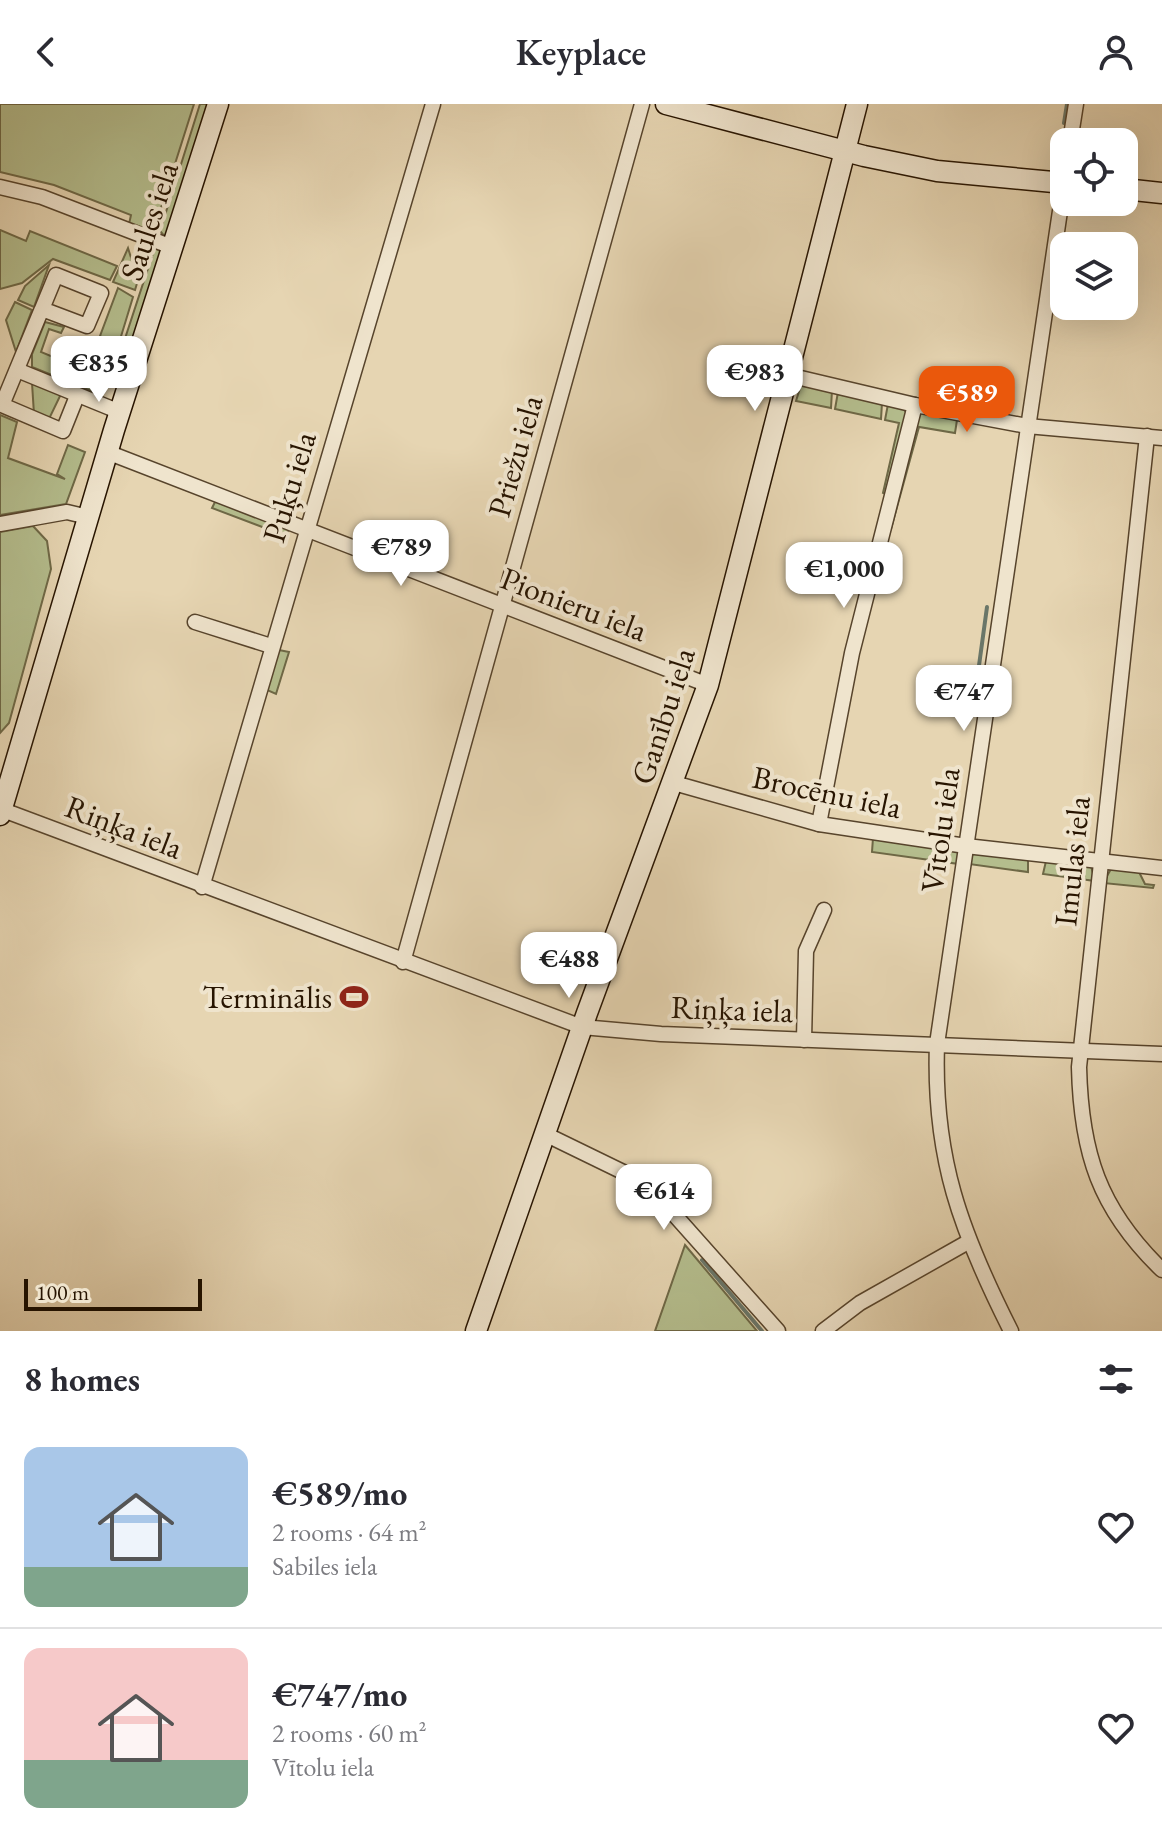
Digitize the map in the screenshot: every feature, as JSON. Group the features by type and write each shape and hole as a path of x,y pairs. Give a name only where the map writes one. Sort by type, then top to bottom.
{"street":[{"name":"Saules iela","path":"1,812 107,452 218,104"},
{"name":"Puķu iela","path":"202,887 433,104"},
{"name":"Priežu iela","path":"403,962 642,104"},
{"path":"666,104 845,151 937,171 1050,183"},
{"name":"Ganību iela","path":"476,1331 547,1135 582,1027 708,685 857,104"},
{"path":"1072,128 1076,104"},
{"path":"0,187 42,197 172,247"},
{"path":"1138,190 1162,193"},
{"name":"Vītolu iela","path":"1011,1331 968,1242 942,1151 937,1108 937,1044 1059,216"},
{"path":"42,309 2,405 63,431 77,396"},
{"path":"17,370 120,412"},
{"path":"788,375 915,405 1027,426 1155,437"},
{"path":"819,824 852,653 915,405"},
{"name":"Imulas iela","path":"1155,437 1100,860 1080,1050 1080,1118 1087,1152 1109,1202 1138,1246 1162,1270"},
{"name":"Pionieru iela","path":"107,452 708,685"},
{"path":"0,524 67,512 88,517"},
{"path":"195,622 271,646"},
{"name":"Brocēnu iela","path":"674,783 819,824 966,846 1162,868"},
{"name":"Riņķa iela","path":"1,812 582,1027 804,1040 1162,1054"},
{"path":"804,1040 806,951 824,910"},
{"path":"547,1135 623,1172 664,1203 778,1331"},
{"path":"823,1331 860,1303 968,1242"}],"green space":[{"path":"0,104 194,104 153,233 129,224 131,215 54,185 0,172"},
{"path":"200,104 208,104 166,238 160,231"},
{"path":"0,230 26,241 30,231 117,266 110,280 53,259 22,283 0,289"},
{"path":"155,247 161,252 134,345 123,362 118,360"},
{"path":"128,248 138,280 135,290 113,282"},
{"path":"49,265 34,307 18,300 25,286"},
{"path":"118,288 133,297 119,343 114,344 100,336"},
{"path":"15,302 32,310 16,352 6,320"},
{"path":"45,322 64,327 61,333 49,329 41,352 84,370 96,340 116,350 101,395 32,367 32,354"},
{"path":"32,383 61,394 48,421 34,414"},
{"path":"801,385 832,390 831,408 796,401"},
{"path":"838,392 882,403 881,419 835,409"},
{"path":"888,404 904,409 907,414 888,495 883,493 899,423 885,420"},
{"path":"919,413 957,420 955,433 919,427 891,529"},
{"path":"0,415 17,422 8,458 65,479 57,474 68,445 85,452 66,504 0,515"},
{"path":"216,500 289,528 286,536 212,508"},
{"path":"33,526 47,541 51,569 9,723 0,733 0,532"},
{"path":"279,650 289,652 276,694 267,690"},
{"path":"873,838 960,851 959,864 872,852"},
{"path":"974,851 1028,860 1028,872 969,864"},
{"path":"1046,861 1091,866 1095,881 1043,874"},
{"path":"1111,869 1139,872 1145,884 1154,885 1153,888 1103,883"},
{"path":"685,1245 757,1331 655,1331"}],"waterway":[{"path":"1064,123 1067,104"},
{"path":"974,702 987,607"},
{"path":"702,1260 762,1331"}],"place":[{"name":"Terminālis","path":"354,997"}]}
